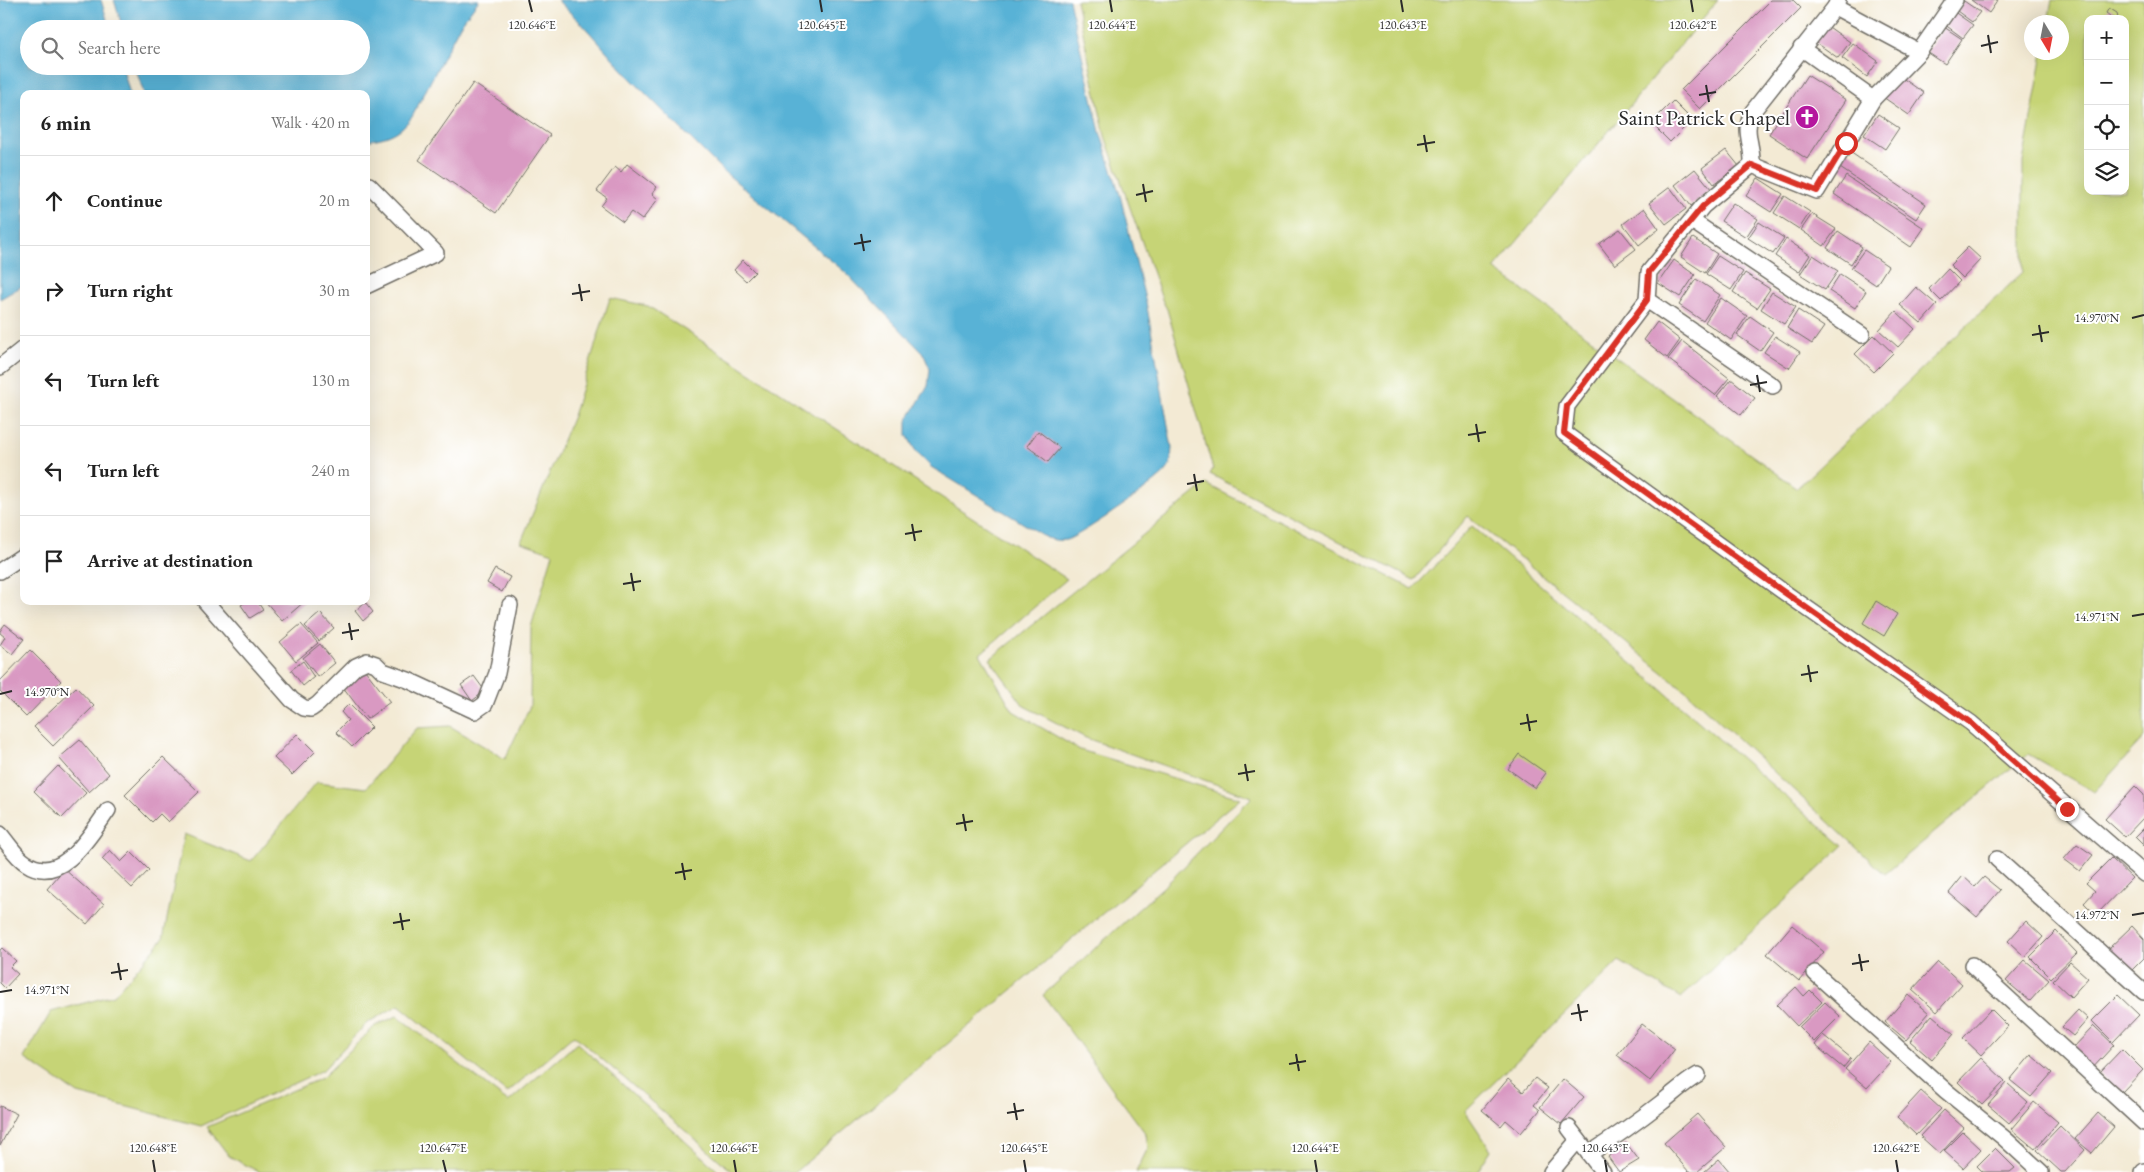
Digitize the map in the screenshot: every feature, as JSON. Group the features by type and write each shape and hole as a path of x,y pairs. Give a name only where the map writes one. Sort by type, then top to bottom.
{"street":[{"path":"1752,165 1817,191 1873,99 1919,52 1956,0"},
{"path":"1752,165 1747,122 1753,111 1801,48 1837,4 1919,52"},
{"path":"1801,48 1873,99"},
{"path":"1752,165 1703,206 1649,272 1647,300 1567,406 1564,433 1971,723 2144,874"},
{"path":"370,186 436,253 370,284"},
{"path":"1692,221 1862,335"},
{"path":"1647,300 1773,386"},
{"path":"0,367 20,355"},
{"path":"0,571 20,558"},
{"path":"209,605 292,700 304,708 311,709 318,704 356,666 367,661 475,711 485,704 497,673 510,605"},
{"path":"0,834 25,863 40,869 58,867 84,845 108,810"},
{"path":"1997,859 2144,992"},
{"path":"1972,965 2144,1123"},
{"path":"1815,972 1946,1091 2004,1138 2041,1172"},
{"path":"1588,1154 1624,1131 1664,1101 1685,1082 1698,1075"},
{"path":"1551,1172 1573,1134 1603,1172"}],"green space":[{"path":"1076,0 1718,0 1494,269 1797,488 2023,272 2023,162 2042,60 2069,60 2069,15 2049,15 2052,0 2144,0 2144,738 2094,792 2028,754 1885,874 1686,691 1468,516 1414,580 1210,474 1213,469 1167,309 1105,136"},
{"path":"610,298 648,306 1067,579 980,654 1013,711 1080,750 1240,798 795,1172 733,1172 574,1035 507,1093 399,1005 367,1023 323,1070 201,1126 78,1094 24,1058 51,1012 114,995 163,939 184,834 251,861 317,782 366,788 417,728 450,726 505,759 530,706 531,627 553,553 521,542 573,416"},
{"path":"1206,484 1413,589 1472,526 1843,846 1681,998 1619,961 1465,1111 1491,1150 1477,1172 1136,1172 1148,1148 1146,1134 1043,995 1171,880 1252,797 1086,738 1024,706 990,659"},
{"path":"397,1016 508,1102 577,1043 719,1172 259,1172 229,1156 207,1127 322,1078 375,1026"}],"water":[{"path":"0,0 101,0 107,20 20,20 20,75 125,75 129,90 20,90 20,287 0,299"},
{"path":"114,0 479,0 460,25 412,117 402,128 392,134 370,140 370,90 143,90 138,75 370,75 370,20 120,20"},
{"path":"557,0 1069,0 1100,132 1120,195 1147,307 1172,448 1169,468 1150,486 1102,520 1074,537 1066,540 1054,540 1047,538 931,467 915,450 907,435 907,421 928,386 930,369 923,353 845,272 722,170 633,81 582,24"}],"building":[{"path":"1771,0 1793,0 1801,8 1700,109 1681,90"},
{"path":"1971,0 1998,0 1989,13"},
{"path":"1964,1 1980,12 1972,22 1957,11"},
{"path":"2109,8 2117,15 2109,15 2106,13"},
{"path":"1953,11 1973,25 1963,38 1944,24"},
{"path":"1826,25 1850,42 1838,58 1814,41"},
{"path":"1944,27 1962,39 1945,64 1927,52"},
{"path":"1853,43 1878,61 1867,77 1842,58"},
{"name":"Saint Patrick Chapel","path":"1807,75 1846,100 1807,159 1769,134"},
{"path":"1898,75 1924,93 1909,115 1883,97"},
{"path":"473,83 550,135 496,213 419,160"},
{"path":"1673,101 1692,120 1670,142 1651,123"},
{"path":"1878,114 1899,128 1885,149 1864,135"},
{"path":"1726,150 1739,166 1714,184 1702,168"},
{"path":"1847,150 1926,204 1916,219 1837,166"},
{"path":"627,164 657,187 652,194 658,199 642,220 631,212 623,222 601,206 607,198 597,191 615,167 621,172"},
{"path":"1695,169 1712,190 1691,206 1675,185"},
{"path":"1846,176 1924,228 1911,247 1834,194"},
{"path":"1758,178 1783,194 1771,212 1746,196"},
{"path":"1670,187 1686,209 1666,224 1649,203"},
{"path":"1785,196 1810,212 1799,229 1774,213"},
{"path":"1733,203 1758,219 1746,237 1721,221"},
{"path":"1644,208 1659,229 1639,245 1623,224"},
{"path":"1812,214 1836,229 1824,246 1801,230"},
{"path":"1759,222 1784,238 1773,254 1748,238"},
{"path":"1620,229 1636,249 1615,265 1599,244"},
{"path":"1838,231 1862,247 1851,264 1827,248"},
{"path":"1693,238 1717,254 1705,273 1681,257"},
{"path":"1786,239 1810,255 1799,272 1775,256"},
{"path":"1968,247 1981,259 1963,278 1950,265"},
{"path":"1864,250 1888,266 1876,285 1851,268"},
{"path":"1813,255 1838,271 1825,290 1800,274"},
{"path":"1718,256 1743,272 1731,290 1706,274"},
{"path":"743,260 755,272 746,281 734,270"},
{"path":"1674,260 1695,275 1680,297 1658,283"},
{"path":"1948,269 1960,281 1941,301 1929,289"},
{"path":"1745,273 1770,289 1757,308 1733,292"},
{"path":"1840,274 1866,291 1855,308 1829,291"},
{"path":"1696,279 1720,295 1703,321 1679,305"},
{"path":"1916,287 1937,305 1921,323 1900,305"},
{"path":"1772,292 1796,307 1784,324 1761,309"},
{"path":"1721,298 1747,316 1731,340 1705,322"},
{"path":"1798,310 1824,327 1812,344 1787,328"},
{"path":"1896,311 1915,329 1898,347 1879,330"},
{"path":"1750,316 1773,332 1760,351 1737,335"},
{"path":"1657,322 1680,340 1667,358 1644,340"},
{"path":"1874,335 1893,353 1874,372 1855,354"},
{"path":"1775,336 1800,352 1789,368 1764,352"},
{"path":"1682,341 1729,378 1715,395 1668,359"},
{"path":"1731,379 1755,398 1741,415 1717,396"},
{"path":"1038,431 1060,448 1048,462 1027,446"},
{"path":"495,569 510,577 502,592 487,583"},
{"path":"1876,601 1897,614 1884,636 1863,623"},
{"path":"241,605 260,605 263,610 250,618"},
{"path":"268,605 300,605 282,621"},
{"path":"362,605 367,605 373,612 363,621 355,611"},
{"path":"320,613 334,628 319,641 305,626"},
{"path":"5,624 24,639 12,654 0,645 5,637 0,631"},
{"path":"301,624 318,643 296,661 280,642"},
{"path":"320,644 335,663 318,677 303,658"},
{"path":"30,650 61,681 26,717 0,691 0,681"},
{"path":"303,661 314,677 303,686 291,670"},
{"path":"365,670 390,702 367,719 343,687"},
{"path":"474,676 485,691 472,701 461,685"},
{"path":"76,687 94,706 53,746 34,727"},
{"path":"349,704 372,727 352,747 336,732 348,720 341,712"},
{"path":"297,734 315,752 292,775 274,758"},
{"path":"80,740 109,774 89,792 59,758"},
{"path":"1519,754 1546,773 1535,788 1508,769"},
{"path":"163,757 199,792 168,822 160,814 152,822 125,795"},
{"path":"58,766 86,793 62,818 34,791"},
{"path":"2135,786 2144,795 2144,817 2125,837 2105,819"},
{"path":"2144,828 2144,846 2135,837"},
{"path":"2077,844 2093,855 2080,871 2064,859"},
{"path":"110,850 121,862 131,852 149,870 132,888 102,859"},
{"path":"2111,858 2132,878 2096,915 2084,903 2095,891 2086,883"},
{"path":"64,869 104,904 87,924 47,889"},
{"path":"1963,876 1975,887 1984,877 2000,890 1977,917 1949,893"},
{"path":"2026,921 2043,937 2025,957 2008,941"},
{"path":"1792,925 1824,952 1799,981 1767,954"},
{"path":"2132,926 2144,939 2144,958 2130,972 2108,949"},
{"path":"2056,931 2077,953 2051,978 2030,957"},
{"path":"2,948 16,961 10,967 18,974 5,988 0,983 0,950"},
{"path":"2025,960 2049,980 2030,1001 2006,981"},
{"path":"1938,962 1962,984 1937,1012 1912,990"},
{"path":"2070,962 2088,978 2071,997 2053,980"},
{"path":"1796,987 1804,996 1810,990 1822,1002 1797,1026 1777,1005"},
{"path":"1908,995 1929,1013 1906,1040 1885,1022"},
{"path":"2118,995 2139,1015 2113,1042 2092,1021"},
{"path":"1825,1002 1840,1016 1814,1042 1799,1027"},
{"path":"1991,1009 2008,1026 1981,1055 1963,1038"},
{"path":"2078,1010 2088,1019 2073,1036 2062,1027"},
{"path":"1932,1015 1954,1034 1932,1060 1910,1041"},
{"path":"1642,1024 1675,1049 1650,1081 1617,1055"},
{"path":"2094,1026 2114,1045 2090,1071 2070,1051"},
{"path":"1823,1035 1851,1058 1843,1068 1815,1045"},
{"path":"1869,1042 1891,1062 1867,1088 1845,1069"},
{"path":"2122,1049 2143,1070 2121,1093 2099,1073"},
{"path":"2031,1055 2052,1073 2031,1097 2010,1080"},
{"path":"1981,1058 2005,1081 1982,1105 1958,1082"},
{"path":"1535,1078 1548,1088 1534,1105 1540,1110 1521,1133 1506,1120 1501,1126 1482,1110 1508,1079 1523,1092"},
{"path":"1563,1079 1584,1097 1561,1124 1540,1107"},
{"path":"2007,1083 2028,1102 2009,1123 1988,1105"},
{"path":"1921,1091 1941,1109 1916,1135 1897,1117"},
{"path":"2034,1102 2058,1122 2035,1149 2011,1129"},
{"path":"0,1106 17,1114 0,1146"},
{"path":"1944,1110 1964,1128 1940,1154 1920,1136"},
{"path":"2098,1113 2114,1127 2092,1153 2075,1139"},
{"path":"1697,1114 1726,1147 1697,1172 1689,1172 1664,1143"},
{"path":"2060,1126 2085,1150 2065,1172 2061,1172 2037,1150"},
{"path":"1963,1132 1981,1149 1963,1168 1944,1151"},
{"path":"1626,1143 1639,1160 1619,1172 1608,1157"},
{"path":"1995,1148 2015,1168 2010,1172 1983,1172 1977,1166"},
{"path":"1719,1159 1730,1172 1704,1172"}],"place":[{"name":"Saint Patrick Chapel","path":"1807,117"}],"route":[{"path":"1846,143 1817,191 1752,165 1703,206 1649,272 1647,300 1567,406 1564,433 1781,590 1971,723 2067,809"}]}
